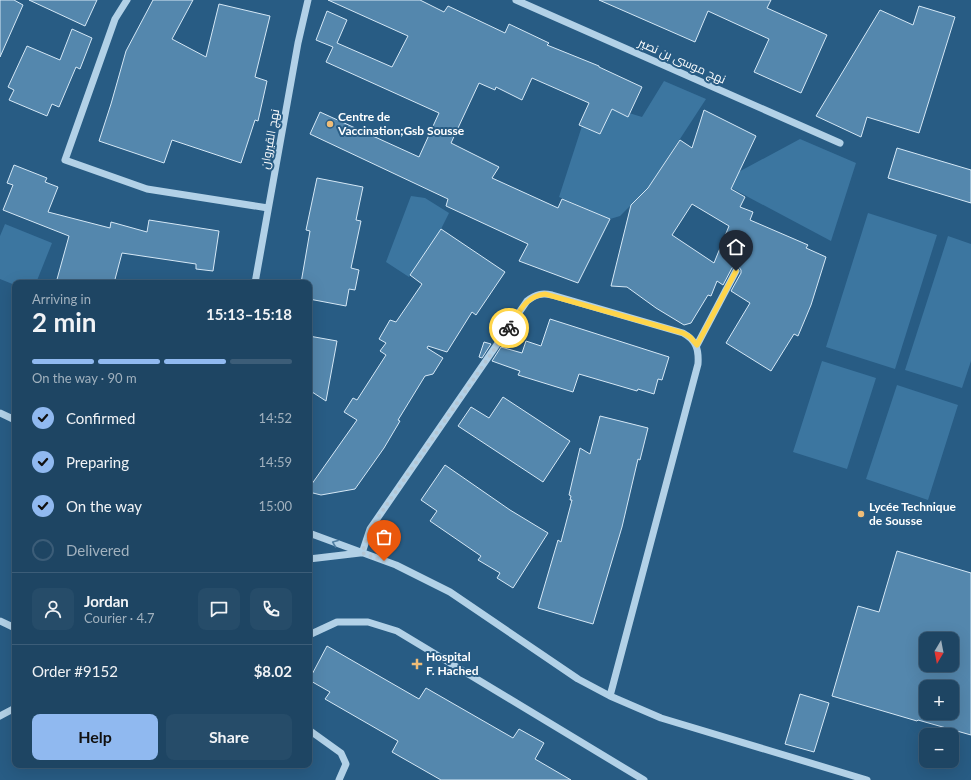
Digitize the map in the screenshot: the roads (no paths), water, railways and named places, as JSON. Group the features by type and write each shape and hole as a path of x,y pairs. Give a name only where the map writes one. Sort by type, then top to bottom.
{"street":[{"path":"126,0 115,20 65,160 147,189 268,208"},
{"name":"نهج القيروان","path":"256,280 298,43 308,0"},
{"name":"نهج موسى بن نصير","path":"516,0 840,143"},
{"path":"697,345 736,271"},
{"path":"362,553 370,529 527,301 532,297 545,294 552,295 683,333 690,337 697,345 699,355 698,364 610,696"},
{"path":"0,413 12,419"},
{"path":"312,534 396,565 450,592 578,679 610,696 661,718 867,780"},
{"path":"312,558 362,553"},
{"path":"0,621 12,627"},
{"path":"312,633 337,622 368,622 397,632 644,780"},
{"path":"0,716 12,710"},
{"path":"312,732 340,753 346,764 339,780"}],"place":[{"name":"Centre de Vaccination;Gsb Sousse","path":"330,124"},
{"name":"Lycée Technique de Sousse","path":"861,514"},
{"name":"Hospital F. Hached","path":"417,664"}]}
